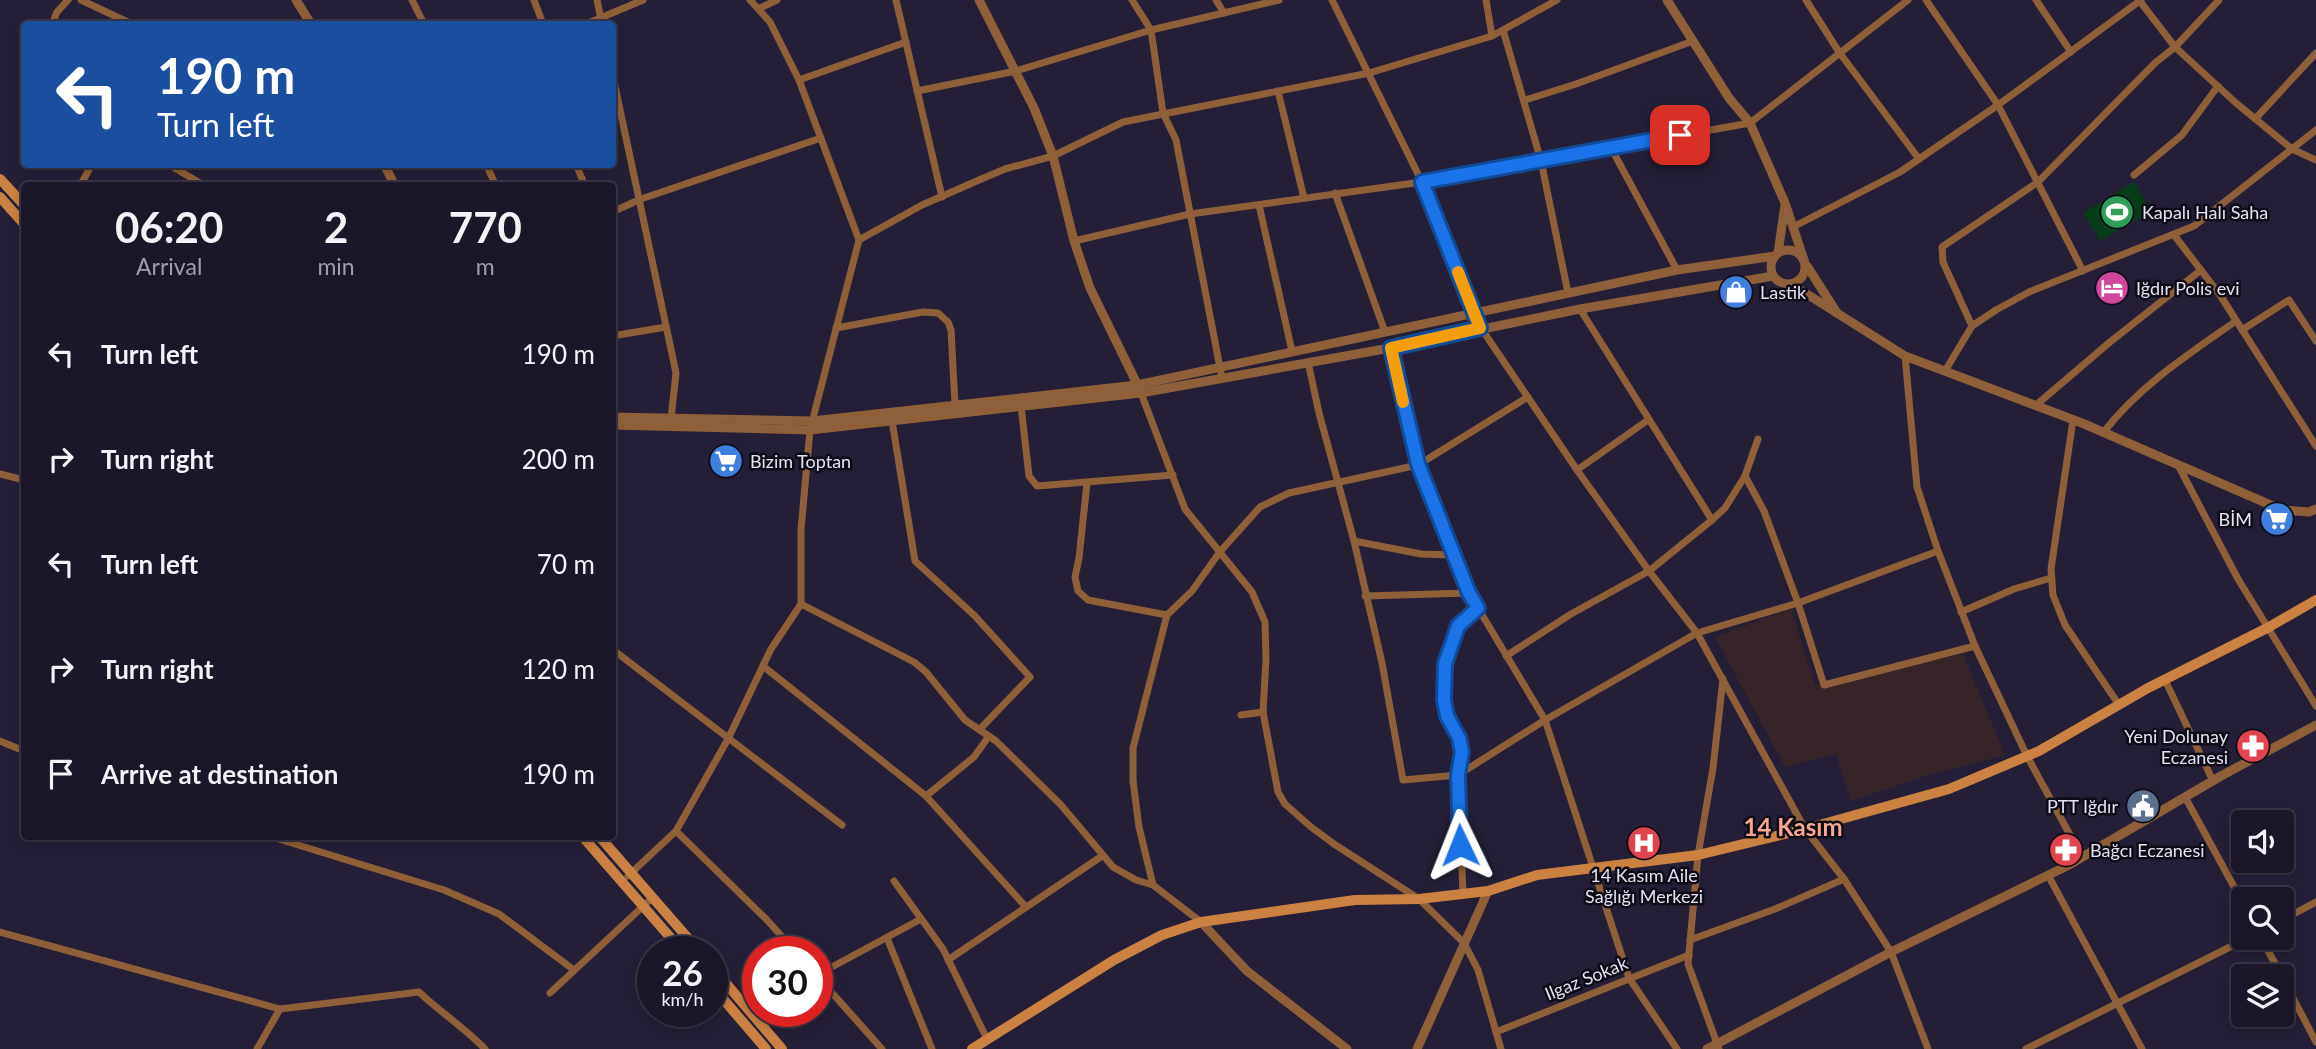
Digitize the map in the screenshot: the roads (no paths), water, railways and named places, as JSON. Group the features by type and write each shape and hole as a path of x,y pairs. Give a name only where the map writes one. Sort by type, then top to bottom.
{"main road":[{"path":"0,179 21,202"},
{"path":"0,197 21,220"},
{"path":"972,1049 1114,960 1162,935 1201,922 1355,900 1419,899 1488,891 1537,875 1698,855 1949,789 2027,756 2316,600"},
{"path":"586,840 670,936"},
{"path":"603,840 686,936"},
{"path":"728,986 742,1002"},
{"path":"728,1005 766,1049"},
{"path":"763,1027 782,1049"}],"street":[{"path":"53,21 57,12 68,0"},
{"path":"81,0 126,21"},
{"path":"296,0 309,21"},
{"path":"412,0 422,21"},
{"path":"534,0 542,21"},
{"path":"597,0 601,21 643,0"},
{"path":"624,882 631,872 676,831 728,739 771,649 801,604 801,530 811,426 859,240 799,79 769,22 750,0"},
{"path":"758,9 777,0"},
{"path":"896,0 942,197"},
{"path":"978,0 1034,108 1053,156 1074,241 1090,288 1140,389 1185,509 1252,593 1265,622 1263,712 1278,792 1285,804 1334,844 1419,899 1464,943 1478,971 1502,1049"},
{"path":"1132,0 1150,30 1163,113 1176,140 1222,378"},
{"path":"1216,0 1224,13"},
{"path":"917,91 1016,71 1150,30 1279,0"},
{"path":"1332,0 1422,182 1480,328 1577,470 1698,634 1805,829 1844,879 1891,952 1928,1047 1918,1049"},
{"path":"1486,0 1492,37"},
{"path":"859,240 942,197 1005,169 1053,156 1123,122 1369,73 1492,37 1557,0"},
{"path":"1667,0 1729,98 1750,123 1785,203 1805,263 1800,280 1791,284"},
{"path":"1805,0 1839,52 1919,159"},
{"path":"1074,241 1190,214 1422,182 1610,146 1750,123 1908,0"},
{"path":"1926,0 1998,105 2082,271"},
{"path":"2036,0 2071,52"},
{"path":"1793,227 1885,180 1919,159 1998,105 2140,0 2175,47 2292,149 2316,160"},
{"path":"1972,326 1943,262 1942,247 2038,182 2219,0"},
{"path":"1503,30 1541,161 1568,293"},
{"path":"1525,100 1693,41"},
{"path":"799,79 906,42"},
{"path":"2255,119 2316,53"},
{"path":"2134,175 2182,135 2218,86"},
{"path":"616,90 676,373 671,419"},
{"path":"1279,91 1304,198"},
{"path":"1945,371 1972,326 1996,310 2029,292 2194,226 2316,131"},
{"path":"616,210 821,138"},
{"path":"1610,146 1677,270"},
{"path":"175,168 198,182"},
{"path":"1335,193 1385,332"},
{"path":"1785,203 1777,255 1771,265 1773,276 1781,283 1791,284 1905,356 2073,420 2282,510 2309,512 2316,509"},
{"path":"1259,205 1292,351"},
{"path":"2174,235 2236,321 2316,446"},
{"path":"616,417 811,426 955,404 1140,389 1292,351 1677,270 1777,255 1793,250 1805,263 1840,317"},
{"path":"2035,406 2201,270"},
{"path":"616,425 811,426 892,421 1021,407 1222,378 1391,348 1580,309 1773,276"},
{"path":"2242,330 2289,300 2316,341"},
{"path":"1580,309 1712,520"},
{"path":"836,328 923,312 939,313 948,322 951,330 955,404"},
{"path":"2103,433 2116,416 2166,370 2236,321"},
{"path":"616,335 666,327"},
{"path":"1391,348 1418,464 1453,555 1469,593 1545,720 1629,978 1677,1049"},
{"path":"1905,356 1917,487 1938,551 1975,646 2027,756 2082,857"},
{"path":"1308,362 1318,413 1354,541 1382,663 1404,780 1458,775 1545,720 1698,634 1798,603 1938,551"},
{"path":"1153,885 1139,827 1133,781 1133,748 1167,615 1192,591 1219,553 1253,513 1266,503 1289,493 1418,464 1528,397"},
{"path":"1021,407 1029,476 1037,486 1173,475"},
{"path":"1577,470 1648,420"},
{"path":"2073,420 2051,578 2053,595 2066,625 2119,705"},
{"path":"892,421 915,561 975,616 1031,677 980,729"},
{"path":"1506,656 1571,614 1649,571 1712,520 1725,508 1745,476 1758,439"},
{"path":"2177,464 2238,579 2316,706"},
{"path":"0,474 21,479"},
{"path":"1745,476 1764,511 1798,603 1824,685 1975,646"},
{"path":"1087,483 1075,577 1078,591 1088,600 1167,615"},
{"path":"1354,541 1420,554 1453,555"},
{"path":"1961,612 2014,589 2051,578"},
{"path":"1365,596 1469,593"},
{"path":"801,604 914,662 926,672 965,720 989,736 1061,805 1113,867 1136,880 1153,885 1201,922 1247,971 1347,1049"},
{"path":"1463,894 1458,775 1462,752 1459,738 1447,716 1445,664 1458,626 1478,608"},
{"path":"616,652 842,825"},
{"path":"764,666 926,796 1026,907"},
{"path":"1718,1046 1688,964 1698,855 1713,768 1723,678"},
{"path":"2165,680 2213,781"},
{"path":"1241,715 1263,712"},
{"path":"1707,1049 1718,1046 1891,952 2082,857 2316,725"},
{"path":"926,796 974,757 989,736"},
{"path":"0,741 21,750"},
{"path":"2185,797 2234,887"},
{"path":"676,831 781,936"},
{"path":"282,840 444,890 499,914 574,970"},
{"path":"948,960 1102,856"},
{"path":"2048,875 2142,1049"},
{"path":"1690,940 1776,909 1844,879"},
{"path":"894,881 948,960 987,1039"},
{"path":"1417,1049 1488,891"},
{"path":"550,993 653,897"},
{"path":"2294,914 2316,902"},
{"path":"833,967 921,919"},
{"path":"0,932 280,1009 419,992 464,1028 485,1049"},
{"path":"887,938 932,1049"},
{"path":"2026,1049 2231,947"},
{"name":"Ilgaz Sokak","path":"1496,1032 1689,955"},
{"path":"833,993 882,1049"},
{"path":"2294,1000 2316,1042"},
{"path":"257,1049 280,1009"}],"place":[{"name":"Kapalı Halı Saha","path":"2117,212"},
{"name":"Iğdır Polis evi","path":"2112,288"},
{"name":"Lastik","path":"1736,292"},
{"name":"Bizim Toptan","path":"726,461"},
{"name":"BİM","path":"2277,519"},
{"name":"Yeni Dolunay Eczanesi","path":"2253,746"},
{"name":"PTT Iğdır","path":"2143,806"},
{"name":"14 Kasım Aile Sağlığı Merkezi","path":"1644,843"},
{"name":"Bağcı Eczanesi","path":"2066,850"}],"district":[{"name":"14 Kasım","path":"1793,826"}]}
